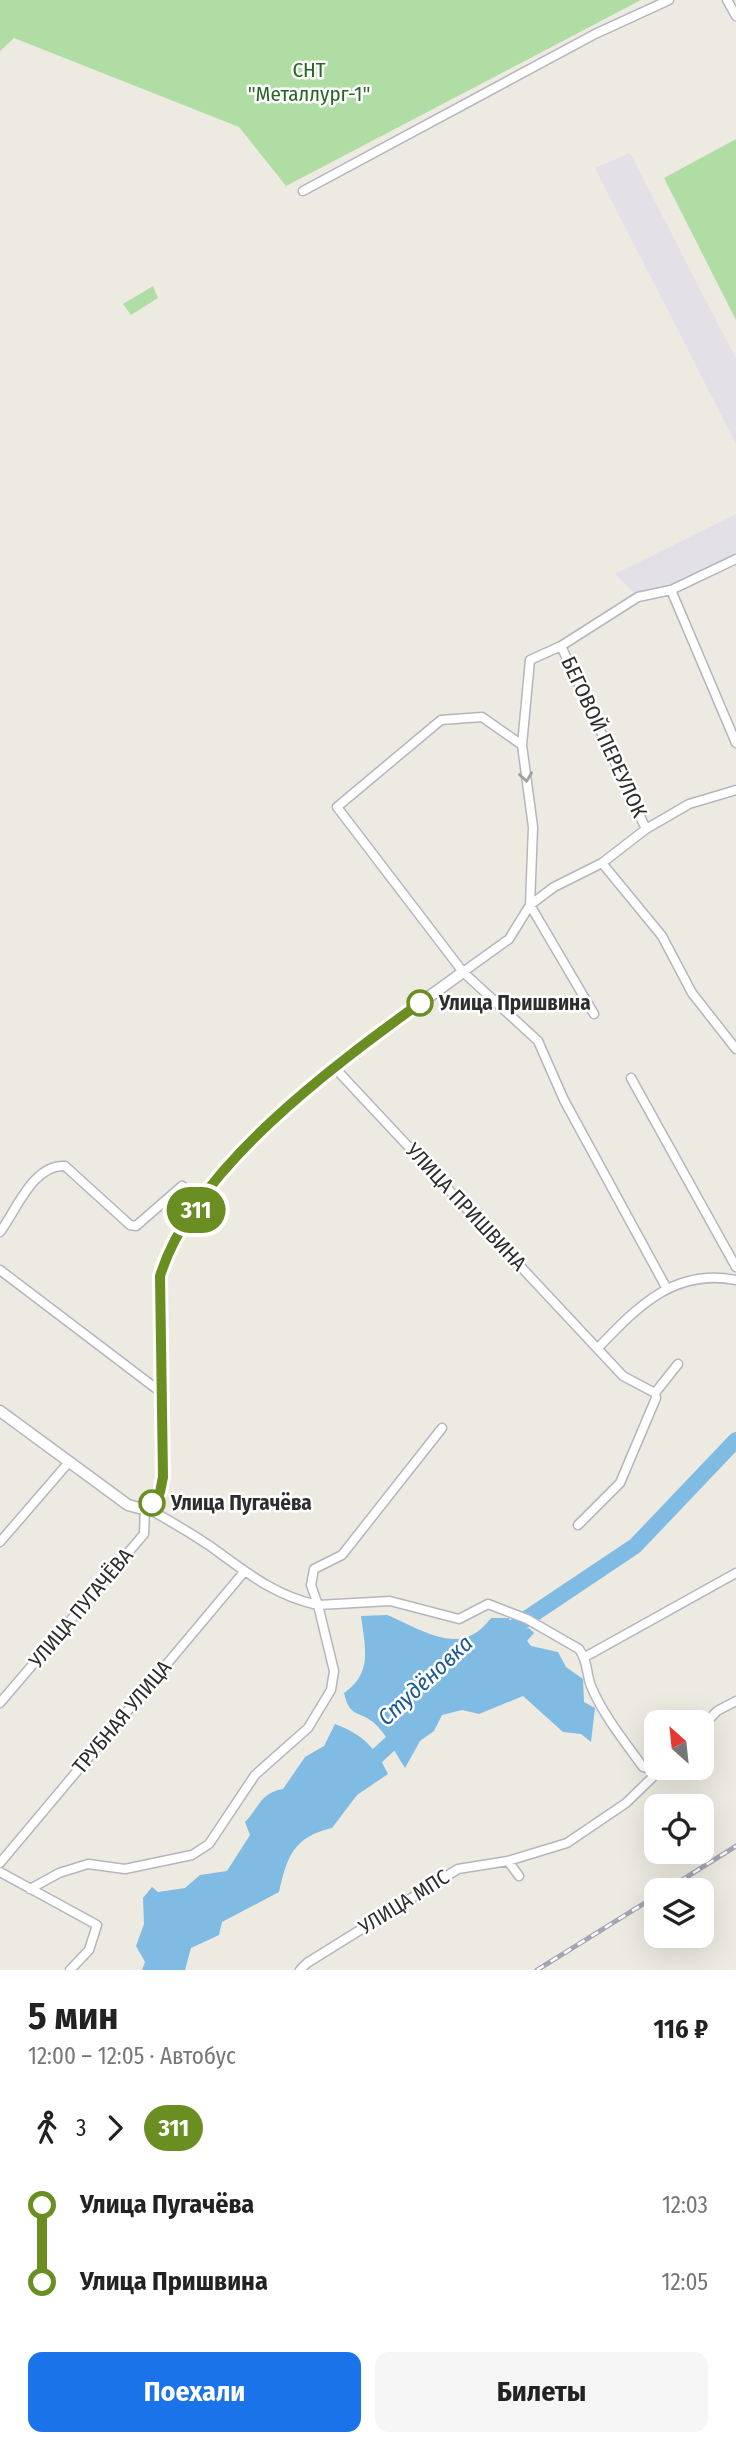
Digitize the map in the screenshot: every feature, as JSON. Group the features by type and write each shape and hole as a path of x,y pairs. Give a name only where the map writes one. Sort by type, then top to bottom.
{"street":[{"path":"303,191 595,34 669,0"},
{"path":"727,0 736,16"},
{"path":"594,1014 530,905 533,827 522,745 530,660 561,646 638,597 671,590 736,559"},
{"path":"671,590 736,743"},
{"name":"БЕГОВОЙ ПЕРЕУЛОК","path":"561,646 646,829"},
{"path":"522,745 481,717 441,720 337,807 463,972 538,1041 565,1100 667,1289"},
{"path":"145,1507 156,1499 163,1477 160,1276 168,1249 202,1200 247,1144 333,1066 509,939 530,905 554,887 602,863 646,829 690,804 736,790"},
{"path":"602,863 662,936 692,993 736,1049"},
{"name":"УЛИЦА ПРИШВИНА","path":"333,1066 623,1376 655,1392"},
{"path":"631,1077 736,1267"},
{"path":"0,1232 25,1192 45,1173 59,1166 65,1166 130,1225 135,1226 182,1186 202,1200"},
{"path":"0,1270 162,1393"},
{"path":"598,1348 637,1308 667,1289 713,1275 736,1280"},
{"path":"578,1525 620,1483 656,1398 655,1392 678,1364"},
{"path":"0,1411 128,1505 145,1507 284,1597 318,1605 390,1601 459,1619 488,1604 527,1619 567,1641 585,1657 591,1685 606,1714 644,1767"},
{"path":"30,1889 59,1873 88,1864 125,1869 192,1855 209,1844 255,1775 308,1728 331,1690 334,1671 311,1585 314,1569 342,1555 442,1428"},
{"path":"0,1542 69,1462"},
{"name":"УЛИЦА ПУГАЧЁВА","path":"0,1703 144,1534 145,1507"},
{"name":"ТРУБНАЯ УЛИЦА","path":"0,1863 244,1572"},
{"path":"585,1657 736,1573"},
{"path":"714,1714 736,1701"},
{"name":"УЛИЦА МПС","path":"300,1970 457,1869 508,1861 567,1843 626,1803 649,1780"},
{"path":"508,1861 519,1876"},
{"path":"0,1872 97,1925 89,1950 70,1970"}],"shaded area":[{"path":"630,153 736,359 736,444 595,168"},
{"path":"736,514 736,559 671,590 638,597 615,574"}],"green space":[{"name":"СНТ \"Металлург-1\"","path":"0,0 641,0 286,186 239,127 14,38 0,51"},
{"path":"736,139 736,320 664,178"},
{"path":"153,286 158,298 131,315 123,304"}],"water":[{"path":"387,1615 442,1638 467,1637 491,1618 509,1618 513,1631 529,1628 534,1633 527,1641 531,1646 558,1652 566,1667 583,1679 584,1702 595,1708 591,1742 581,1734 563,1732 523,1696 479,1714 462,1710 442,1715 434,1731 420,1741 405,1768 382,1732 368,1718 352,1710 344,1693 359,1677 365,1659 361,1616"},
{"path":"335,1724 353,1732 367,1743 388,1774 357,1795 332,1828 300,1843 285,1868 279,1892 222,1922 219,1935 191,1948 185,1970 142,1970 145,1962 136,1946 144,1924 143,1898 152,1887 158,1892 185,1888 200,1875 227,1871 250,1835 245,1822 269,1794 283,1789 305,1757 324,1746"}],"waterway":[{"name":"Студёновка","path":"497,1644 517,1625 635,1546 736,1440"},
{"name":"Студёновка","path":"364,1768 404,1731"}],"railway":[{"path":"685,1878 736,1846"},
{"path":"537,1970 644,1903"}],"bus line":[{"name":"311","path":"152,1503 160,1492 163,1477 160,1276 168,1249 208,1192 247,1144 333,1066 420,1003"}],"place":[{"name":"Улица Пришвина","path":"420,1003"},
{"name":"Улица Пугачёва","path":"152,1503"}]}
